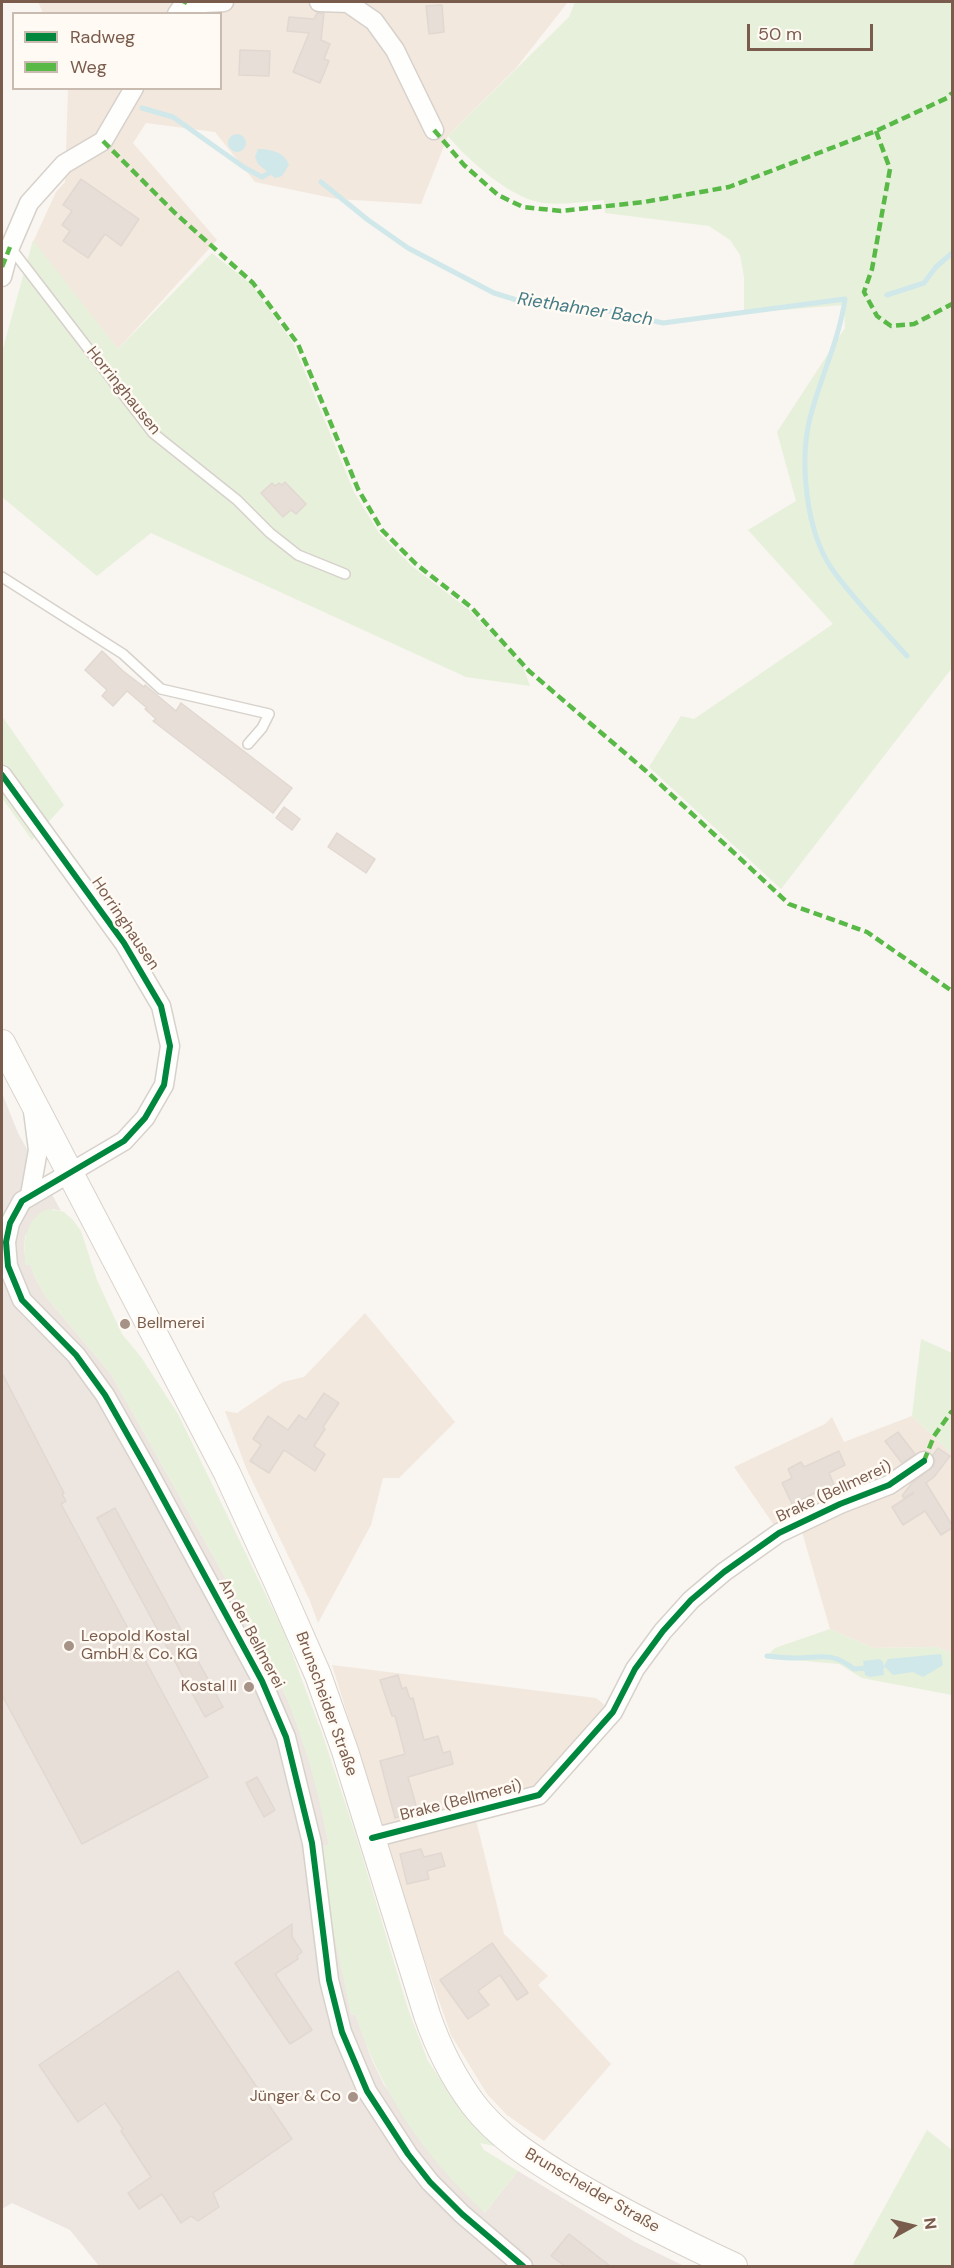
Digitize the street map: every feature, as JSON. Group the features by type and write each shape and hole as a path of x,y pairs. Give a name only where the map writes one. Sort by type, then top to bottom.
{"main road":[{"name":"Brunscheider Straße","path":"2,1043 227,1473 318,1675 436,2041 450,2068 474,2105 524,2153 592,2194 734,2266"}],"street":[{"path":"165,2 180,9 224,2"},
{"path":"319,2 349,2 374,21 395,50 434,130"},
{"path":"2,277 10,247 29,203 64,164 103,141 133,90"},
{"name":"Horringhausen","path":"2,775 124,944 161,1006 170,1046 164,1085 145,1118 124,1141 69,1173"},
{"name":"An der Bellmerei","path":"30,1195 38,1150 33,1102"},
{"name":"An der Bellmerei","path":"69,1173 22,1201 14,1216 6,1242 8,1266 14,1282 29,1309 76,1355 105,1395 262,1681 286,1737 312,1843 329,1980 342,2032 367,2091 408,2154 430,2182 462,2214 523,2266"},
{"name":"Brake (Bellmerei)","path":"372,1838 539,1795 613,1712 635,1669 663,1631 691,1600 724,1572 779,1533 840,1504 889,1485 924,1461"}],"lane":[{"name":"Horringhausen","path":"10,247 153,433 237,500 270,533 298,555 345,574"},
{"path":"2,577 123,654 161,689 269,714 262,728 248,744"}],"shaded area":[{"path":"38,2 568,2 516,68 448,136 421,204 337,199 255,182 215,132 146,123 133,143 217,240 118,349 33,242 56,192 65,182 68,90 222,90 222,12 43,12"},
{"path":"2,1093 18,1133 61,1211 53,1209 25,1236 26,1265 30,1264 46,1297 111,1374 258,1636 290,1705 314,1774 329,1845 320,1847 351,2015 355,2014 384,2085 485,2213 518,2171 635,2242 684,2266 99,2266 70,2230 12,2203 2,2209"},
{"path":"365,1313 455,1422 399,1478 383,1478 371,1525 318,1623 310,1601 246,1468 225,1411 237,1413 283,1382 304,1377"},
{"path":"912,1416 952,1454 952,1653 937,1647 873,1648 830,1629 800,1525 782,1537 734,1467 825,1424 832,1417 844,1442"},
{"path":"332,1665 596,1698 617,1715 539,1801 475,1816 504,1934 548,1976 538,1985 611,2064 544,2141 507,2115 487,2094 451,2035 411,1921"}],"green space":[{"path":"575,2 952,2 952,668 781,889 649,767 681,716 694,719 833,624 748,530 796,501 777,432 845,328 844,305 744,313 744,277 740,255 730,240 709,226 605,213 604,200 563,204 538,202 526,198 501,184 477,166 448,136 569,17"},
{"path":"33,240 118,349 212,253 252,285 293,343 354,492 379,533 413,567 468,609 523,667 530,686 466,677 151,533 97,576 2,497 2,352"},
{"path":"2,716 64,805 32,840 2,798"},
{"path":"48,1209 64,1212 81,1231 97,1280 122,1334 141,1357 178,1414 284,1632 323,1736 358,1842 408,2009 428,2061 464,2114 498,2147 480,2143 484,2150 518,2171 485,2213 442,2169 407,2122 378,2071 355,2014 351,2015 332,1926 319,1847 329,1845 309,1763 293,1713 258,1636 111,1374 46,1297 30,1264 26,1266 27,1232 34,1218"},
{"path":"921,1339 952,1353 952,1454 912,1416"},
{"path":"830,1629 873,1648 937,1647 952,1653 952,1695 862,1678 839,1664 767,1656 775,1648"},
{"path":"927,2130 952,2150 952,2266 852,2266"}],"water":[{"path":"233,134 241,134 246,139 244,150 233,152 228,147 228,139"},
{"path":"258,149 272,151 284,157 289,165 282,176 275,178 258,164 255,157"},
{"path":"941,1654 943,1665 923,1677 913,1672 893,1675 884,1666 888,1659"},
{"path":"880,1659 883,1662 884,1675 870,1677 865,1675 863,1661"}],"building":[{"path":"442,5 444,32 429,34 426,6"},
{"path":"317,13 324,13 321,40 330,44 324,59 329,61 320,83 293,72 309,33 287,31 289,17 314,19"},
{"path":"240,50 270,51 269,76 239,75"},
{"path":"81,179 139,219 121,246 105,234 88,258 63,241 70,231 62,225 72,211 63,205"},
{"path":"285,482 306,504 296,514 291,510 283,517 261,493 272,483 275,486"},
{"path":"102,651 123,671 144,687 145,685 176,711 181,703 292,788 273,813 153,721 156,719 145,709 147,708 127,691 113,706 102,696 107,690 85,670"},
{"path":"284,807 300,819 292,830 276,818"},
{"path":"337,833 375,859 366,873 328,847"},
{"name":"Leopold Kostal GmbH & Co. KG","path":"2,1373 64,1493 62,1494 66,1501 61,1504 208,1777 82,1844 2,1695"},
{"path":"324,1393 339,1403 314,1446 325,1454 315,1471 284,1450 269,1473 250,1461 261,1445 253,1439 268,1416 288,1430 299,1415 306,1420"},
{"path":"898,1432 915,1454 902,1463 885,1441"},
{"path":"938,1448 950,1456 934,1477 926,1483 952,1525 952,1528 941,1535 925,1511 903,1525 892,1507 914,1493 904,1498 902,1496 912,1483 934,1466 933,1455"},
{"path":"839,1451 845,1465 829,1473 835,1487 792,1504 782,1483 792,1478 788,1469 801,1462 804,1467"},
{"path":"115,1508 223,1707 205,1717 97,1518"},
{"path":"398,1675 402,1689 406,1687 410,1699 413,1698 424,1740 438,1736 443,1753 450,1751 453,1764 408,1777 417,1809 395,1818 380,1761 405,1754 395,1716 392,1716 380,1680"},
{"path":"257,1777 275,1810 264,1817 246,1783"},
{"path":"421,1849 424,1857 441,1853 445,1866 427,1871 429,1879 407,1884 400,1854"},
{"path":"292,1924 292,1937 302,1952 297,1956 298,1959 275,1974 312,2030 290,2044 235,1963"},
{"path":"492,1943 528,1993 517,2000 500,1975 478,1991 489,2005 468,2019 440,1980"},
{"path":"178,1971 292,2139 213,2193 219,2207 198,2221 191,2216 181,2223 162,2194 139,2209 128,2193 151,2177 105,2103 78,2122 39,2065"},
{"path":"569,2234 610,2266 565,2266 551,2256"}],"waterway":[{"name":"Riethahner Bach","path":"142,108 173,117 245,168 262,177 269,173"},
{"name":"Riethahner Bach","path":"321,182 368,220 408,248 494,293 533,305 596,308 663,323 845,299 838,330 810,418 805,455 807,496 816,536 832,569 907,656"},
{"name":"Riethahner Bach","path":"887,295 924,283 936,267 952,253"},
{"path":"767,1656 826,1657 839,1660 854,1669 882,1667"}],"marked path":[{"path":"434,130 464,165 498,195 523,207 561,211 644,202 729,187 876,131 947,98 952,93"},
{"path":"876,131 890,169 872,269 864,292 877,316 891,326 914,324 952,304"},
{"path":"103,141 175,213 253,283 298,344 358,489 382,530 416,564 471,607 529,671 646,771 789,904 867,932 952,991"},
{"path":"2,267 10,247"},
{"path":"924,1461 934,1436 952,1411"}],"cycle path":[{"path":"2,775 124,943 161,1006 170,1046 164,1085 145,1118 124,1141 22,1201 10,1223 6,1242 8,1266 22,1300 76,1355 105,1395 262,1681 286,1737 312,1843 329,1980 342,2032 367,2091 408,2154 430,2182 462,2214 523,2266"},
{"path":"372,1838 539,1795 613,1712 635,1669 663,1631 691,1600 724,1572 779,1533 840,1504 889,1485 924,1461"}],"place":[{"name":"Bellmerei","path":"125,1324"},
{"name":"Leopold Kostal GmbH & Co. KG","path":"69,1646"},
{"name":"Kostal II","path":"249,1687"},
{"name":"Jünger & Co","path":"353,2097"}]}
